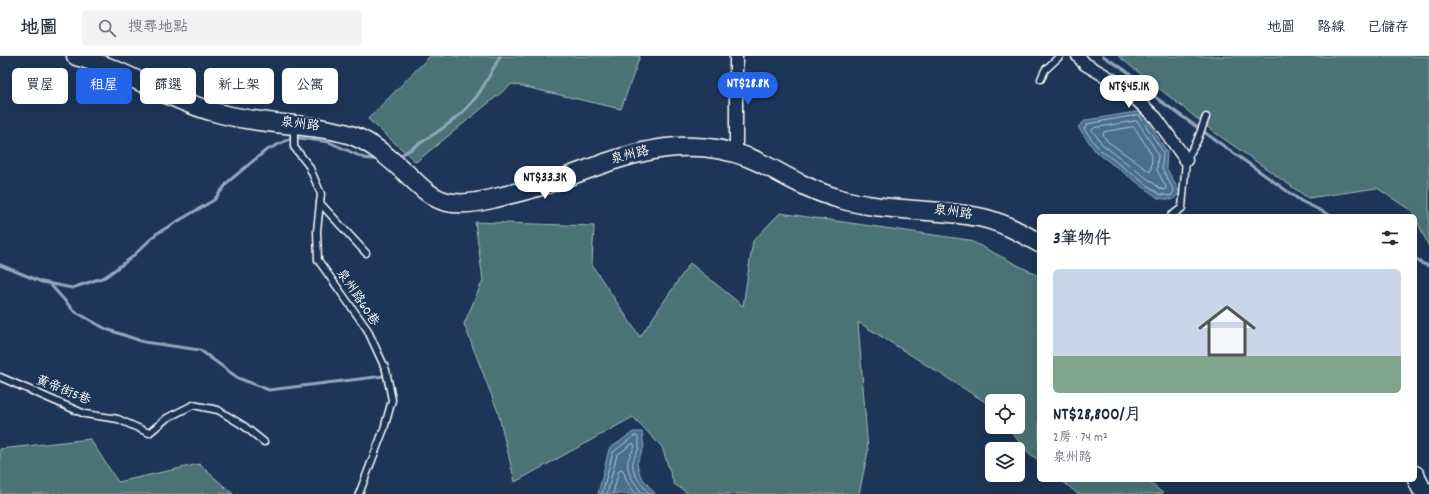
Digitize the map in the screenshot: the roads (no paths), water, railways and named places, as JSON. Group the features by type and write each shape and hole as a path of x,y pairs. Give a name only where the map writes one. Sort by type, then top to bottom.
{"street":[{"name":"泉州路","path":"76,56 92,60 142,83 214,112 334,130 357,137 385,155 431,195 447,202 482,202 552,182 608,161 664,148 698,147 720,150 748,157 798,183 841,199 873,206 922,209 979,217 997,222 1016,230 1037,242"},
{"path":"736,56 736,154"},
{"path":"1078,56 1085,64 1121,86 1156,118 1186,160"}],"lane":[{"path":"1041,79 1044,70 1060,56"},
{"path":"1174,214 1182,208 1185,189 1186,160 1205,120"},
{"name":"泉州路60巷","path":"294,124 294,147 309,166 321,194 317,231 318,260 367,329 386,370 392,400 384,429 359,494"},
{"path":"320,203 366,253"},
{"name":"黃帝街5巷","path":"0,377 85,414 118,419 149,433 167,418 193,405 218,410 244,426 264,442"}],"water":[{"path":"1142,111 1167,152 1166,167 1180,193 1172,200 1158,198 1096,152 1078,127 1086,120"},
{"path":"633,432 642,432 644,447 637,463 640,475 655,494 598,494 609,449"}],"waterway":[{"path":"400,156 442,129 461,114 477,96 500,56"},
{"path":"1103,56 1125,70 1159,100 1301,201 1328,214"},
{"path":"0,265 42,282 72,288 105,277 131,258 156,234 214,200 229,181 265,151 291,138"},
{"path":"299,138 329,142 364,158 380,160"},
{"path":"1417,260 1429,266"},
{"path":"49,283 74,311 106,329 144,342 200,350 238,378 269,390 384,376"}]}
